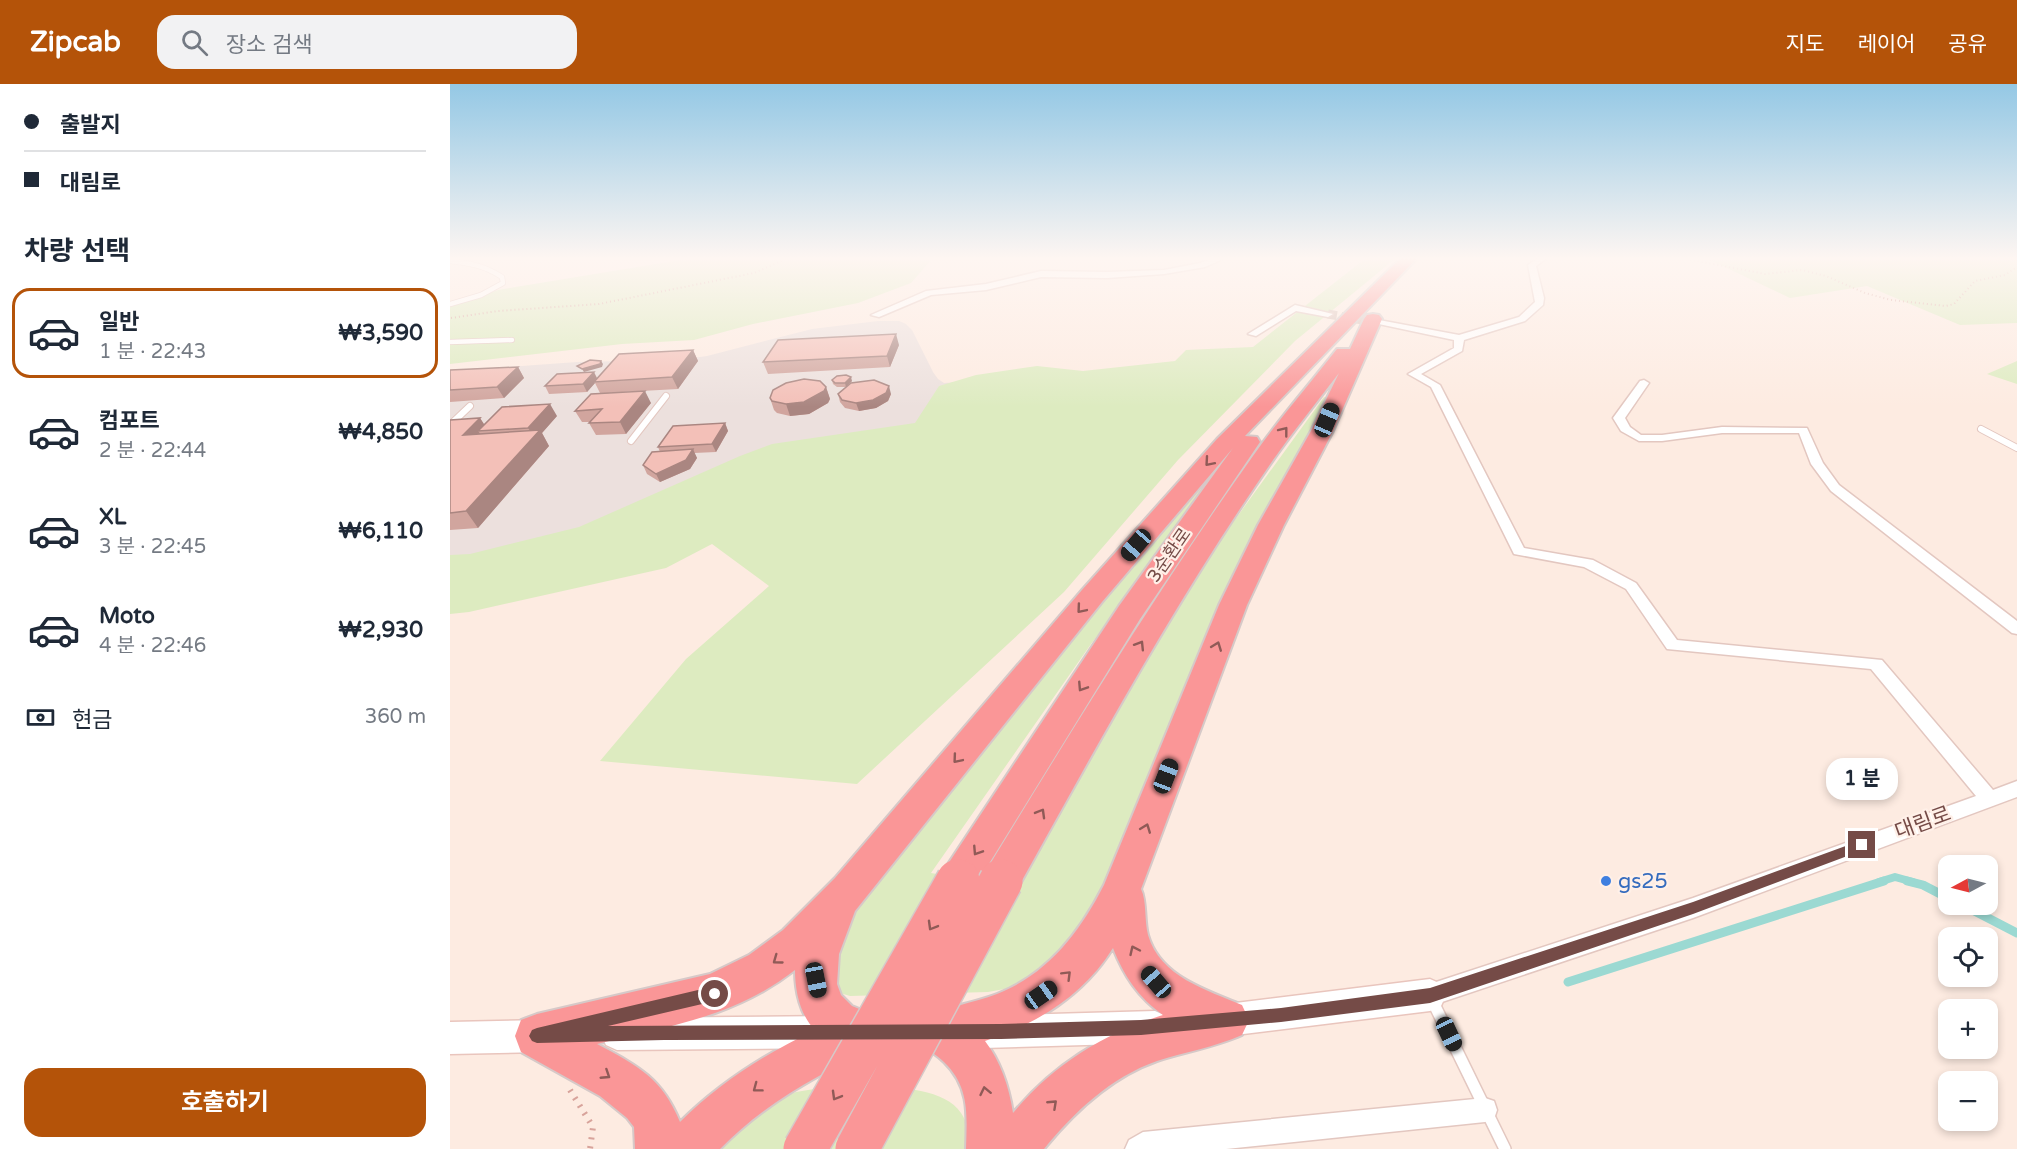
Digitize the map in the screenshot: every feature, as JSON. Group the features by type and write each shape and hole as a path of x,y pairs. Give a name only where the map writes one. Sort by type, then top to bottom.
{"highway":[{"path":"537,1036 707,996 732,986 782,956 849,890 1092,596 1225,444 1360,308"},
{"name":"3순환로","path":"981,879 1129,613 1235,460 1320,353 1362,308"},
{"name":"3순환로","path":"981,879 1116,684 1189,568 1263,459 1387,308"},
{"path":"938,1032 1001,1014 1032,1000 1059,982 1084,956 1104,928 1233,605 1271,525 1322,431 1376,321"},
{"path":"805,1149 981,879"},
{"path":"857,1149 981,879"},
{"path":"1124,882 1126,932 1134,954 1143,968 1169,996 1188,1008 1227,1020"},
{"path":"849,890 824,936 819,952 816,980 819,995 830,1014 837,1021 864,1032"},
{"path":"1016,1149 1045,1111 1090,1071 1118,1055 1145,1044 1227,1020"},
{"path":"687,1149 714,1122 762,1084 813,1053 864,1032"},
{"path":"938,1032 961,1046 977,1065 989,1110 990,1149"},
{"path":"537,1036 600,1071 634,1094 652,1113 660,1138 659,1149"}],"street":[{"path":"876,315 894,308"},
{"path":"1253,334 1295,308 1328,314"},
{"path":"1376,321 1459,338 1522,319 1535,308"},
{"path":"1459,338 1459,349 1413,374 1435,385 1519,551 1588,563 1631,586 1672,645 1876,664 1989,798"},
{"path":"1644,382 1619,418 1625,429 1639,438 1662,438 1722,430 1803,430 1816,464 1835,488 2017,629"},
{"name":"대림로","path":"450,1038 664,1032 938,1032 1141,1028 1227,1020 1430,995 1693,908 2017,789"},
{"path":"1138,1149 1143,1145 1485,1110"}],"lane":[{"path":"450,342 512,340"},
{"path":"631,441 666,396"},
{"path":"450,425 470,406"},
{"path":"1981,429 2017,448"},
{"path":"1430,995 1505,1149"}],"path":[{"path":"450,318 498,311 546,308"}],"shaded area":[{"path":"878,321 899,321 906,324 912,330 938,379 944,383 960,382 1027,439 450,589 450,374 479,369 577,362 679,360 707,356 812,329"}],"green space":[{"path":"450,308 834,308 753,324 694,340 622,344 450,364"},
{"path":"1303,308 1336,308 1295,341 1178,460 1064,592 857,784 600,761 686,659 769,586 712,544 666,568 469,612 450,614 450,555 470,554 579,527 772,444 915,423 939,386 976,375 1037,366 1083,371 1175,361 1186,350 1253,347"},
{"path":"1919,308 2017,308 2017,323 1960,325"},
{"path":"2017,361 2017,384 1987,374"},
{"path":"1324,397 1330,398 1112,870 1075,944 1031,979 1010,988 988,992 850,996 840,993 834,982 842,925 902,841 1183,502 1269,407 1091,644 931,873 1019,888 1125,689 1218,543"},
{"path":"826,1087 898,1088 936,1095 950,1102 961,1113 967,1125 971,1149 716,1149 775,1101 796,1092"}],"building":[{"path":"896,334 887,356 763,362 778,340"},
{"path":"693,350 672,377 594,382 619,354"},
{"path":"590,360 601,361 600,364 582,369 577,366"},
{"path":"518,367 497,387 450,390 450,370"},
{"path":"594,372 583,384 545,386 557,374"},
{"path":"837,376 851,377 845,383 835,383 832,380"},
{"path":"804,379 820,381 826,387 824,391 804,402 786,404 772,401 770,398 773,390 786,383"},
{"path":"874,380 889,386 886,393 873,400 856,403 842,400 838,394 851,383"},
{"path":"645,391 620,422 589,423 602,409 575,411 591,394"},
{"path":"550,404 528,428 478,431 502,407"},
{"path":"480,418 463,435 540,430 466,511 450,513 450,420"},
{"path":"725,423 712,444 658,447 673,426"},
{"path":"693,449 686,460 656,474 643,465 652,452"}],"waterway":[{"path":"1879,882 1895,877 1913,882"},
{"path":"1568,982 1884,881"},
{"path":"1907,881 1923,885 1938,893"},
{"path":"1982,915 2017,933"}],"tunnel":[{"path":"1328,314 1379,323"}],"place":[{"name":"gs25","path":"1606,881"}],"route":[{"path":"715,994 537,1036 664,1032 1001,1032 1141,1028 1281,1015 1430,995 1693,908 1862,845"}]}
